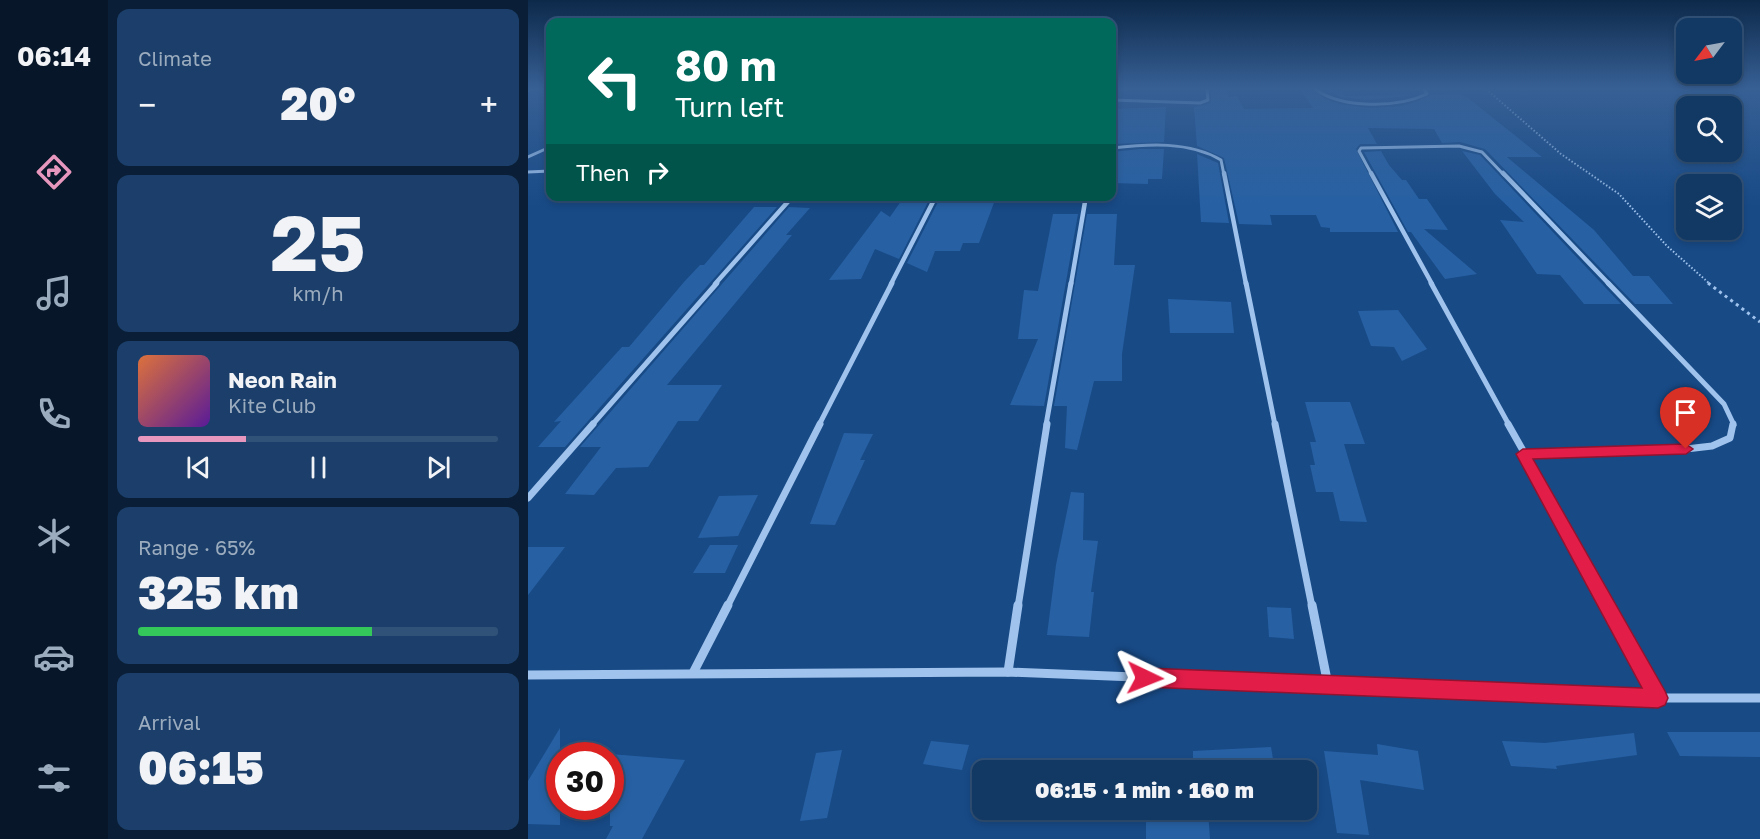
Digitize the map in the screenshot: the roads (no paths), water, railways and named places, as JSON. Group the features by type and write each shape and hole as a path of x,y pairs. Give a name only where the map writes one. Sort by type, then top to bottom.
{"street":[{"path":"1523,454 1686,449 1712,446 1730,438 1734,425 1724,404 1482,152 1459,146 1361,148 1359,151 1523,454 1658,698"},
{"path":"1116,148 1194,148 1214,154 1221,160 1328,685"},
{"path":"528,157 546,149"},
{"path":"528,172 546,171"},
{"path":"528,498 789,201"},
{"path":"693,673 933,201"},
{"path":"1008,672 1044,439 1085,201"},
{"path":"528,675 1008,672 1658,698 1760,699"}]}
